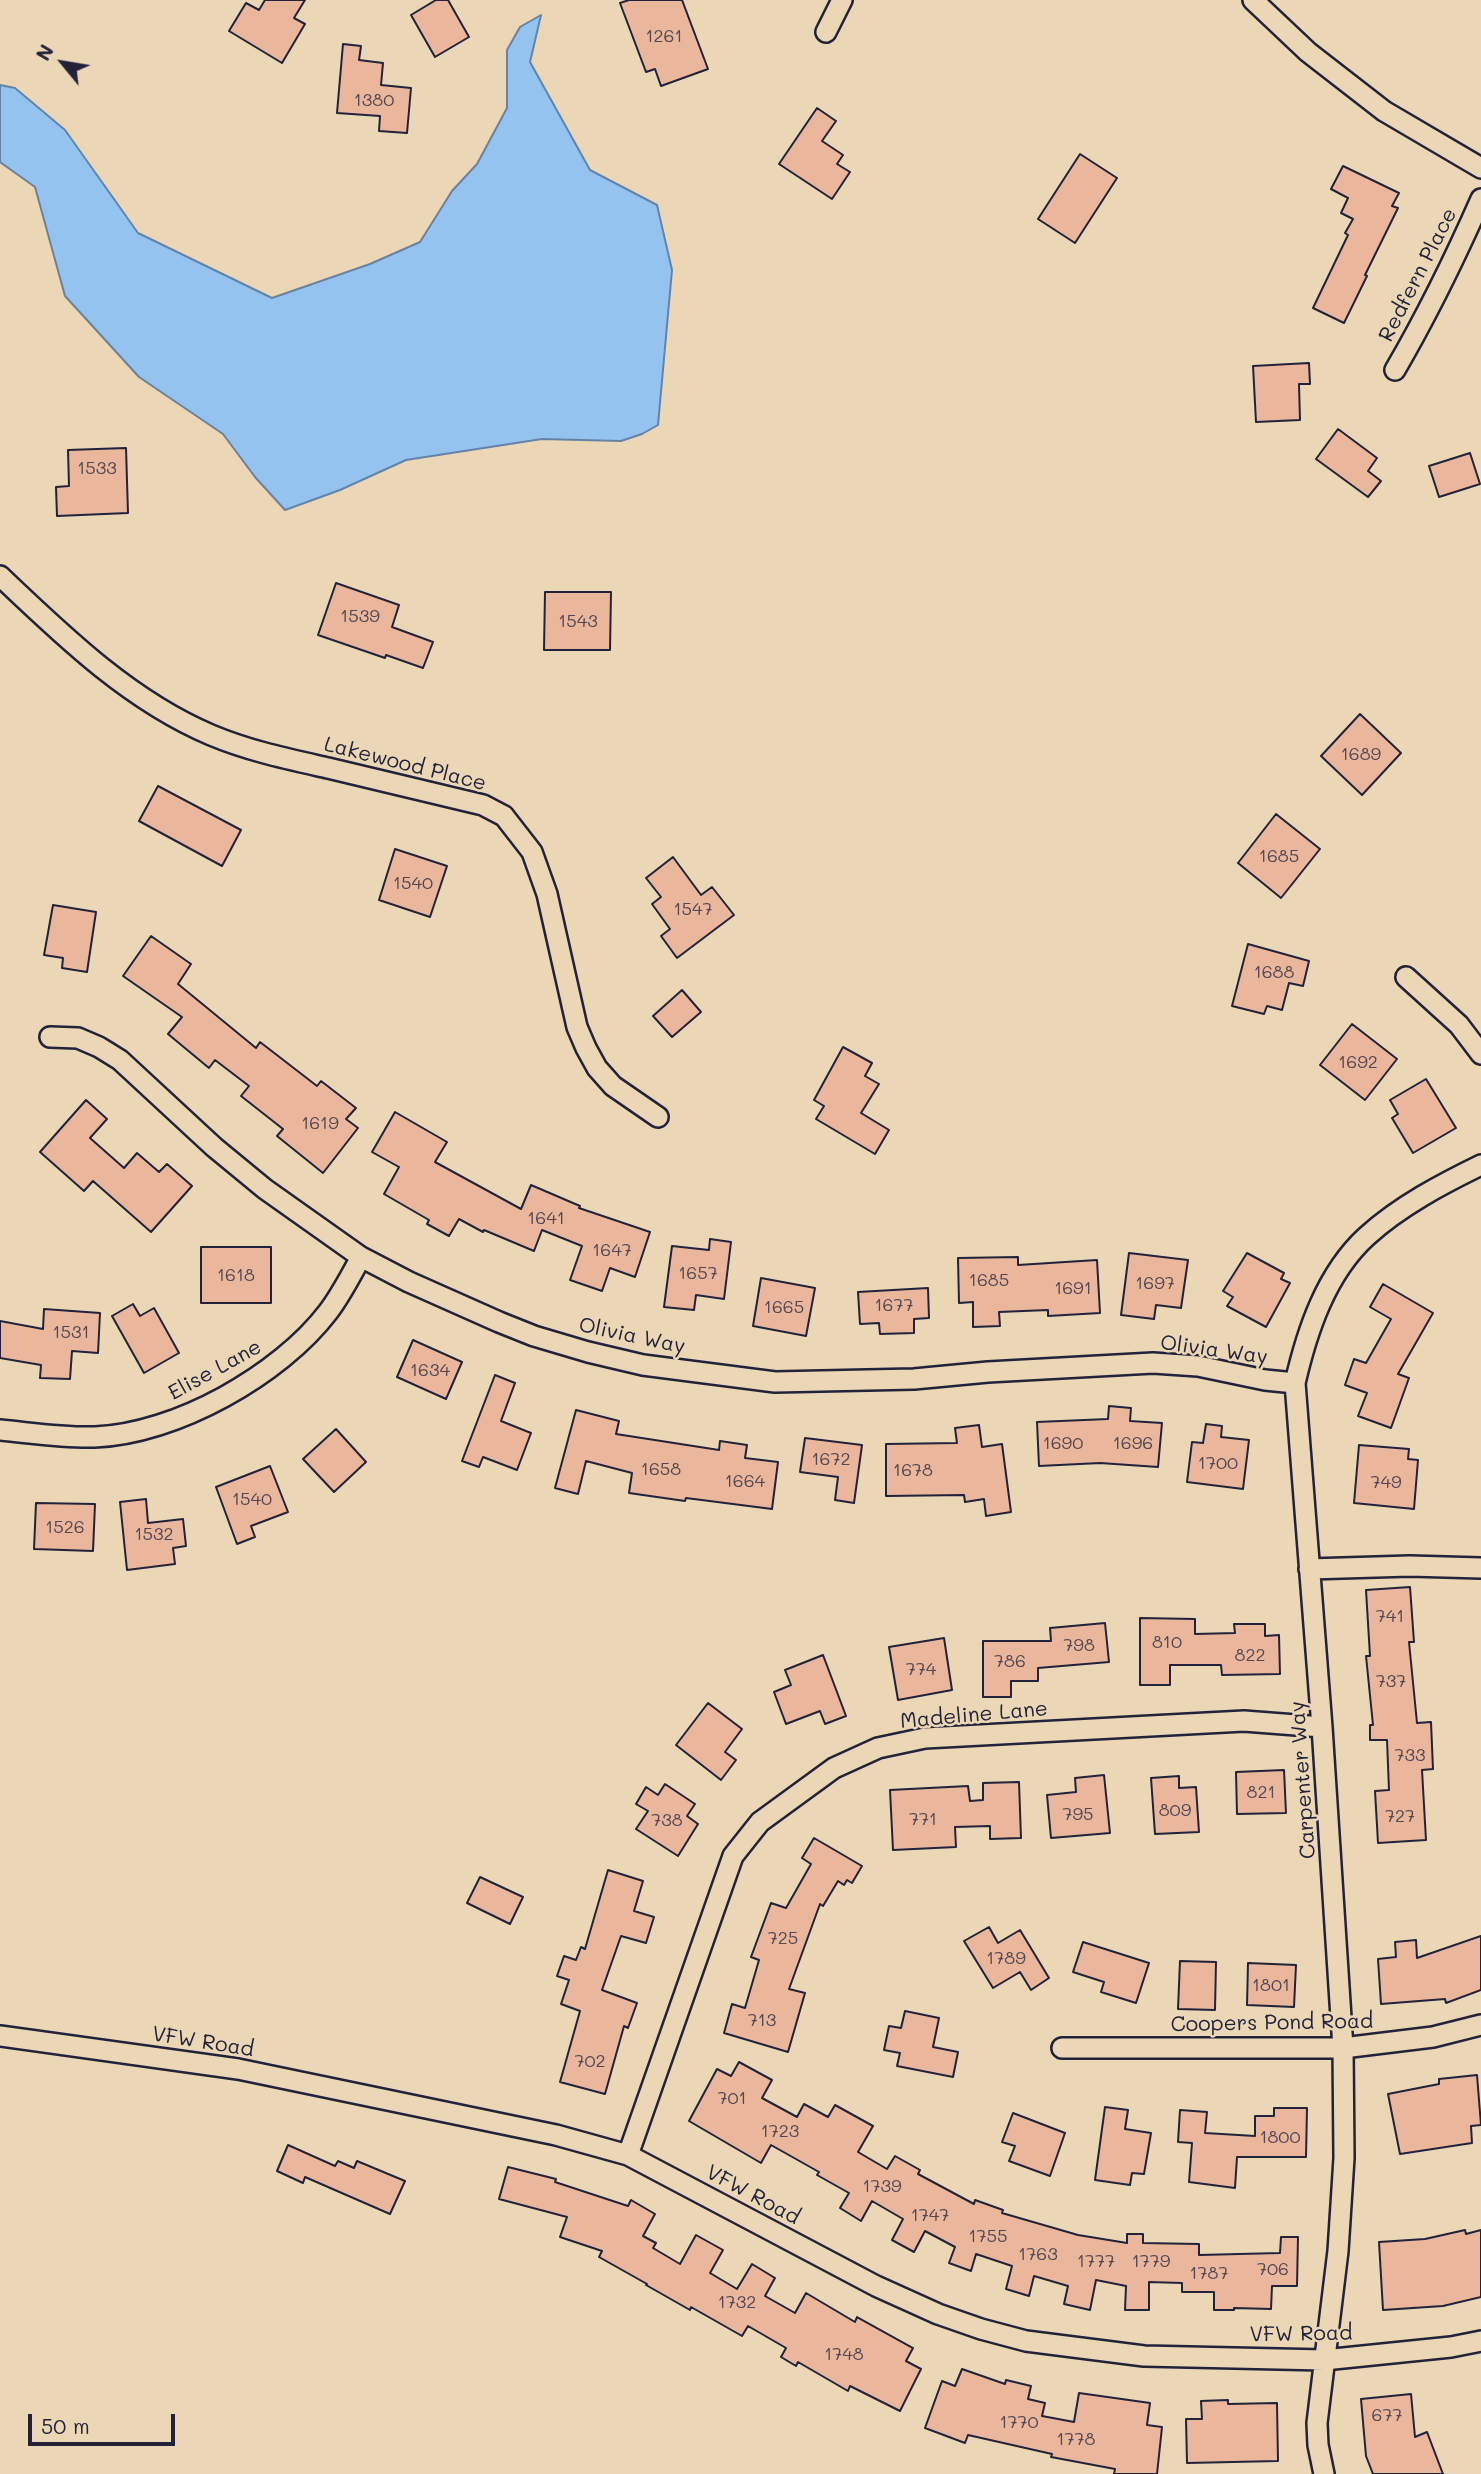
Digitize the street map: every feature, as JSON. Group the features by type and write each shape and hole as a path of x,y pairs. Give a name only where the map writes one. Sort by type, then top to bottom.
{"street":[{"path":"826,32 842,0"},
{"path":"1253,0 1308,52 1384,111 1481,168"},
{"name":"Redfern Place","path":"1395,370 1435,299 1481,199"},
{"name":"Lakewood Place","path":"0,576 60,633 131,689 169,714 210,734 253,750 483,805 504,816 532,852 547,894 578,1027 586,1048 597,1068 613,1086 658,1116"},
{"path":"1406,977 1459,1026 1481,1054"},
{"name":"Olivia Way","path":"50,1038 78,1038 120,1060 214,1147 265,1189 361,1257 441,1297 534,1336 625,1361 775,1382 914,1379 1153,1363 1198,1366 1265,1380 1295,1383"},
{"name":"Carpenter Way","path":"1324,2474 1317,2423 1338,2251 1344,2158 1343,2048 1322,1727 1295,1383 1304,1345 1319,1306 1346,1260 1366,1237 1391,1217 1447,1181 1481,1165"},
{"name":"Elise Lane","path":"0,1430 97,1437 190,1414 283,1358 328,1312 361,1257"},
{"path":"1308,1569 1410,1566 1481,1568"},
{"name":"Madeline Lane","path":"628,2155 733,1856 760,1822 834,1768 878,1748 925,1738 1244,1721 1322,1727"},
{"name":"Coopers Pond Road","path":"1062,2048 1343,2048 1433,2037 1481,2025"},
{"name":"VFW Road","path":"0,2036 238,2068 556,2135 628,2155 876,2286 938,2314 1026,2341 1144,2356 1324,2360 1451,2347 1481,2341"}],"water":[{"path":"541,15 530,62 590,170 657,205 672,270 658,425 621,441 542,439 406,460 340,490 285,510 255,477 223,434 139,377 65,296 35,187 0,162 0,85 15,88 65,130 138,233 272,298 370,264 420,242 452,191 477,164 507,108 507,50 520,27"}],"building":[{"path":"265,0 305,0 294,18 305,24 282,63 229,31 246,3 259,10"},
{"path":"436,0 448,0 469,37 435,57 411,15"},
{"path":"629,0 682,0 708,69 661,86 655,69 646,72 620,3"},
{"path":"343,44 361,46 359,60 383,63 381,85 411,88 407,133 379,131 380,116 337,113"},
{"path":"817,108 836,121 822,141 843,155 837,164 850,172 832,199 779,164"},
{"path":"1080,154 1117,178 1075,243 1038,219"},
{"path":"1343,166 1399,193 1392,206 1398,208 1344,323 1313,308 1353,219 1341,213 1348,198 1331,189"},
{"path":"1309,363 1310,384 1299,384 1300,420 1256,422 1253,366"},
{"path":"1338,429 1377,458 1368,471 1381,481 1368,497 1316,459"},
{"path":"126,448 128,513 57,516 56,487 69,486 68,450"},
{"path":"1470,453 1480,484 1439,497 1429,466"},
{"path":"336,583 399,605 392,627 433,642 423,668 318,635"},
{"path":"545,592 611,592 610,650 544,650"},
{"path":"1360,714 1401,753 1362,795 1321,756"},
{"path":"158,786 241,830 222,866 139,821"},
{"path":"1276,814 1320,849 1281,898 1238,863"},
{"path":"395,849 447,866 430,917 379,900"},
{"path":"673,857 701,895 712,887 734,915 677,958 661,936 670,929 652,904 661,897 646,878"},
{"path":"53,905 96,912 87,972 62,968 63,958 44,955"},
{"path":"151,936 191,964 178,984 256,1048 260,1042 317,1086 321,1081 356,1108 346,1119 358,1128 323,1173 277,1136 283,1129 241,1096 249,1086 215,1060 209,1068 168,1034 182,1017 123,976"},
{"path":"1248,944 1309,961 1303,986 1289,983 1282,1010 1267,1006 1264,1014 1232,1006"},
{"path":"682,990 701,1012 672,1037 653,1016"},
{"path":"1352,1024 1397,1059 1365,1100 1320,1065"},
{"path":"843,1047 872,1063 865,1076 879,1084 861,1113 889,1130 875,1154 816,1119 824,1106 814,1100"},
{"path":"1426,1079 1456,1128 1413,1153 1392,1118 1398,1114 1390,1100"},
{"path":"86,1100 107,1119 90,1138 124,1168 137,1153 159,1172 167,1164 192,1186 151,1232 93,1181 84,1191 40,1152"},
{"path":"395,1112 447,1142 435,1162 521,1209 531,1185 580,1206 579,1208 650,1232 635,1277 610,1268 602,1291 570,1280 582,1246 542,1230 534,1251 484,1230 483,1232 459,1219 449,1236 427,1224 429,1220 384,1194 399,1167 372,1152"},
{"path":"710,1239 731,1242 724,1299 696,1295 694,1310 664,1307 672,1246 709,1250"},
{"path":"201,1247 271,1247 271,1303 201,1303"},
{"path":"1129,1253 1188,1260 1181,1308 1156,1305 1154,1319 1121,1315"},
{"path":"1247,1253 1284,1273 1281,1279 1290,1283 1266,1327 1227,1306 1233,1297 1223,1291"},
{"path":"1018,1257 1018,1265 1097,1260 1100,1313 1048,1316 1048,1310 999,1312 1000,1326 973,1327 973,1302 959,1303 958,1258"},
{"path":"761,1278 815,1288 806,1336 753,1326"},
{"path":"1383,1284 1433,1313 1398,1374 1409,1378 1391,1428 1358,1416 1367,1393 1345,1385 1354,1359 1366,1363 1391,1319 1370,1307"},
{"path":"928,1288 929,1318 914,1319 914,1333 880,1334 879,1323 860,1324 858,1292"},
{"path":"133,1304 140,1316 154,1308 179,1353 144,1373 112,1316"},
{"path":"44,1309 100,1313 98,1353 72,1351 70,1379 40,1378 41,1365 0,1358 0,1321 43,1329"},
{"path":"413,1340 462,1362 446,1399 397,1377"},
{"path":"495,1375 515,1383 501,1421 531,1433 517,1470 483,1457 479,1467 462,1461"},
{"path":"1109,1406 1131,1408 1130,1421 1162,1423 1158,1467 1100,1463 1039,1466 1037,1422 1108,1419"},
{"path":"576,1410 619,1421 616,1434 719,1450 720,1441 747,1445 745,1458 778,1462 772,1509 629,1493 632,1473 586,1461 578,1494 555,1488"},
{"path":"1206,1424 1222,1426 1221,1437 1249,1440 1243,1489 1187,1482 1192,1442 1203,1443"},
{"path":"979,1425 982,1447 1002,1444 1011,1512 986,1516 984,1499 965,1502 964,1495 886,1496 886,1444 957,1443 955,1428"},
{"path":"336,1429 366,1462 334,1492 303,1459"},
{"path":"805,1438 862,1445 854,1503 835,1500 838,1477 800,1472"},
{"path":"1359,1445 1409,1449 1408,1459 1418,1460 1414,1509 1354,1503"},
{"path":"270,1466 288,1512 251,1526 255,1537 237,1544 216,1487"},
{"path":"146,1499 148,1523 183,1519 186,1546 173,1548 175,1564 127,1570 120,1502"},
{"path":"36,1503 95,1504 93,1551 34,1549"},
{"path":"1410,1587 1414,1642 1409,1642 1417,1723 1431,1722 1433,1769 1422,1770 1426,1840 1378,1843 1375,1791 1389,1790 1387,1740 1370,1740 1370,1725 1373,1725 1366,1656 1370,1656 1366,1590"},
{"path":"1140,1618 1195,1619 1195,1634 1235,1633 1234,1624 1265,1624 1265,1636 1279,1635 1280,1674 1222,1675 1221,1665 1170,1665 1170,1685 1140,1685"},
{"path":"1105,1623 1109,1662 1038,1668 1038,1681 1011,1681 1011,1697 983,1697 983,1641 1051,1641 1050,1628"},
{"path":"944,1638 952,1690 898,1700 889,1647"},
{"path":"823,1655 846,1716 825,1724 820,1711 786,1724 774,1692 791,1685 785,1670"},
{"path":"708,1703 742,1729 725,1752 736,1760 721,1780 676,1745"},
{"path":"1284,1770 1286,1813 1237,1814 1236,1772"},
{"path":"1104,1775 1110,1833 1051,1838 1047,1795 1076,1792 1075,1778"},
{"path":"1179,1776 1179,1788 1196,1787 1199,1832 1155,1834 1151,1778"},
{"path":"1019,1782 1021,1838 990,1839 990,1826 955,1827 956,1847 893,1850 890,1790 968,1786 970,1801 983,1800 983,1783"},
{"path":"665,1784 695,1804 687,1816 698,1824 678,1856 636,1829 648,1811 636,1804 646,1787 658,1795"},
{"path":"814,1838 862,1866 852,1883 847,1880 844,1885 838,1881 823,1906 820,1904 789,1989 805,1993 788,2052 724,2033 732,2004 745,2008 759,1960 751,1957 771,1903 786,1908 811,1864 802,1858"},
{"path":"608,1870 643,1881 634,1911 654,1917 646,1943 621,1936 602,1990 637,2003 628,2028 624,2026 605,2094 560,2082 580,2011 561,2004 569,1980 557,1976 564,1956 576,1960 581,1947 585,1949"},
{"path":"480,1877 523,1897 510,1924 467,1903"},
{"path":"989,1927 998,1943 1020,1930 1049,1978 1031,1990 1020,1972 993,1988 964,1941"},
{"path":"1481,1936 1481,1990 1446,2003 1445,1999 1381,2004 1378,1959 1396,1957 1395,1942 1416,1940 1417,1958"},
{"path":"1083,1942 1149,1963 1136,2003 1101,1992 1104,1982 1073,1972"},
{"path":"1180,1961 1216,1962 1215,2010 1178,2009"},
{"path":"1248,1963 1296,1965 1294,2007 1247,2005"},
{"path":"905,2011 939,2018 933,2047 958,2052 953,2077 897,2066 900,2053 884,2050 889,2026 901,2028"},
{"path":"739,2062 772,2080 762,2098 797,2117 804,2104 828,2117 835,2105 873,2126 858,2152 887,2169 895,2156 920,2170 918,2174 974,2204 975,2200 1003,2210 1002,2213 1078,2235 1127,2243 1127,2234 1143,2234 1143,2243 1199,2244 1199,2255 1280,2253 1281,2237 1298,2237 1297,2286 1272,2286 1271,2309 1234,2310 1214,2310 1214,2292 1182,2292 1182,2283 1149,2282 1149,2310 1125,2310 1126,2286 1096,2280 1090,2310 1064,2304 1068,2286 1034,2276 1029,2296 1006,2289 1012,2266 976,2254 971,2271 949,2263 955,2247 925,2231 914,2252 892,2240 903,2219 872,2201 861,2221 840,2208 849,2193 817,2175 819,2172 771,2145 761,2163 689,2121 717,2069 731,2076"},
{"path":"1477,2075 1481,2125 1471,2126 1472,2143 1400,2154 1388,2094 1439,2084 1439,2079"},
{"path":"1105,2107 1128,2110 1125,2129 1151,2133 1144,2174 1132,2173 1130,2185 1095,2180"},
{"path":"1274,2108 1307,2108 1306,2157 1237,2157 1235,2188 1189,2182 1192,2143 1178,2142 1180,2110 1207,2112 1205,2133 1255,2136 1255,2116 1274,2116"},
{"path":"1013,2113 1065,2133 1050,2176 1009,2161 1015,2146 1002,2142"},
{"path":"288,2145 335,2166 338,2161 354,2168 357,2161 405,2181 390,2214 305,2177 303,2183 277,2171"},
{"path":"508,2167 556,2179 555,2182 628,2206 631,2200 655,2214 643,2236 656,2243 653,2248 680,2264 696,2235 723,2250 710,2273 737,2289 752,2264 775,2278 765,2296 795,2313 806,2293 855,2322 857,2317 913,2348 906,2361 921,2369 900,2411 850,2386 848,2391 798,2362 796,2366 781,2357 786,2348 748,2326 742,2336 691,2307 690,2310 599,2257 602,2251 560,2237 567,2217 499,2199"},
{"path":"1465,2230 1466,2234 1481,2230 1481,2297 1443,2306 1383,2310 1379,2242 1425,2239"},
{"path":"962,2369 1005,2384 1006,2380 1031,2386 1028,2399 1045,2403 1042,2416 1074,2422 1079,2393 1150,2403 1147,2425 1162,2427 1157,2474 1114,2474 1115,2469 1051,2457 1052,2454 968,2435 965,2443 925,2428 942,2381 955,2386"},
{"path":"1411,2394 1415,2437 1427,2432 1443,2474 1373,2474 1366,2456 1361,2399"},
{"path":"1228,2400 1228,2404 1277,2403 1278,2461 1187,2463 1186,2419 1202,2419 1201,2401"}]}
